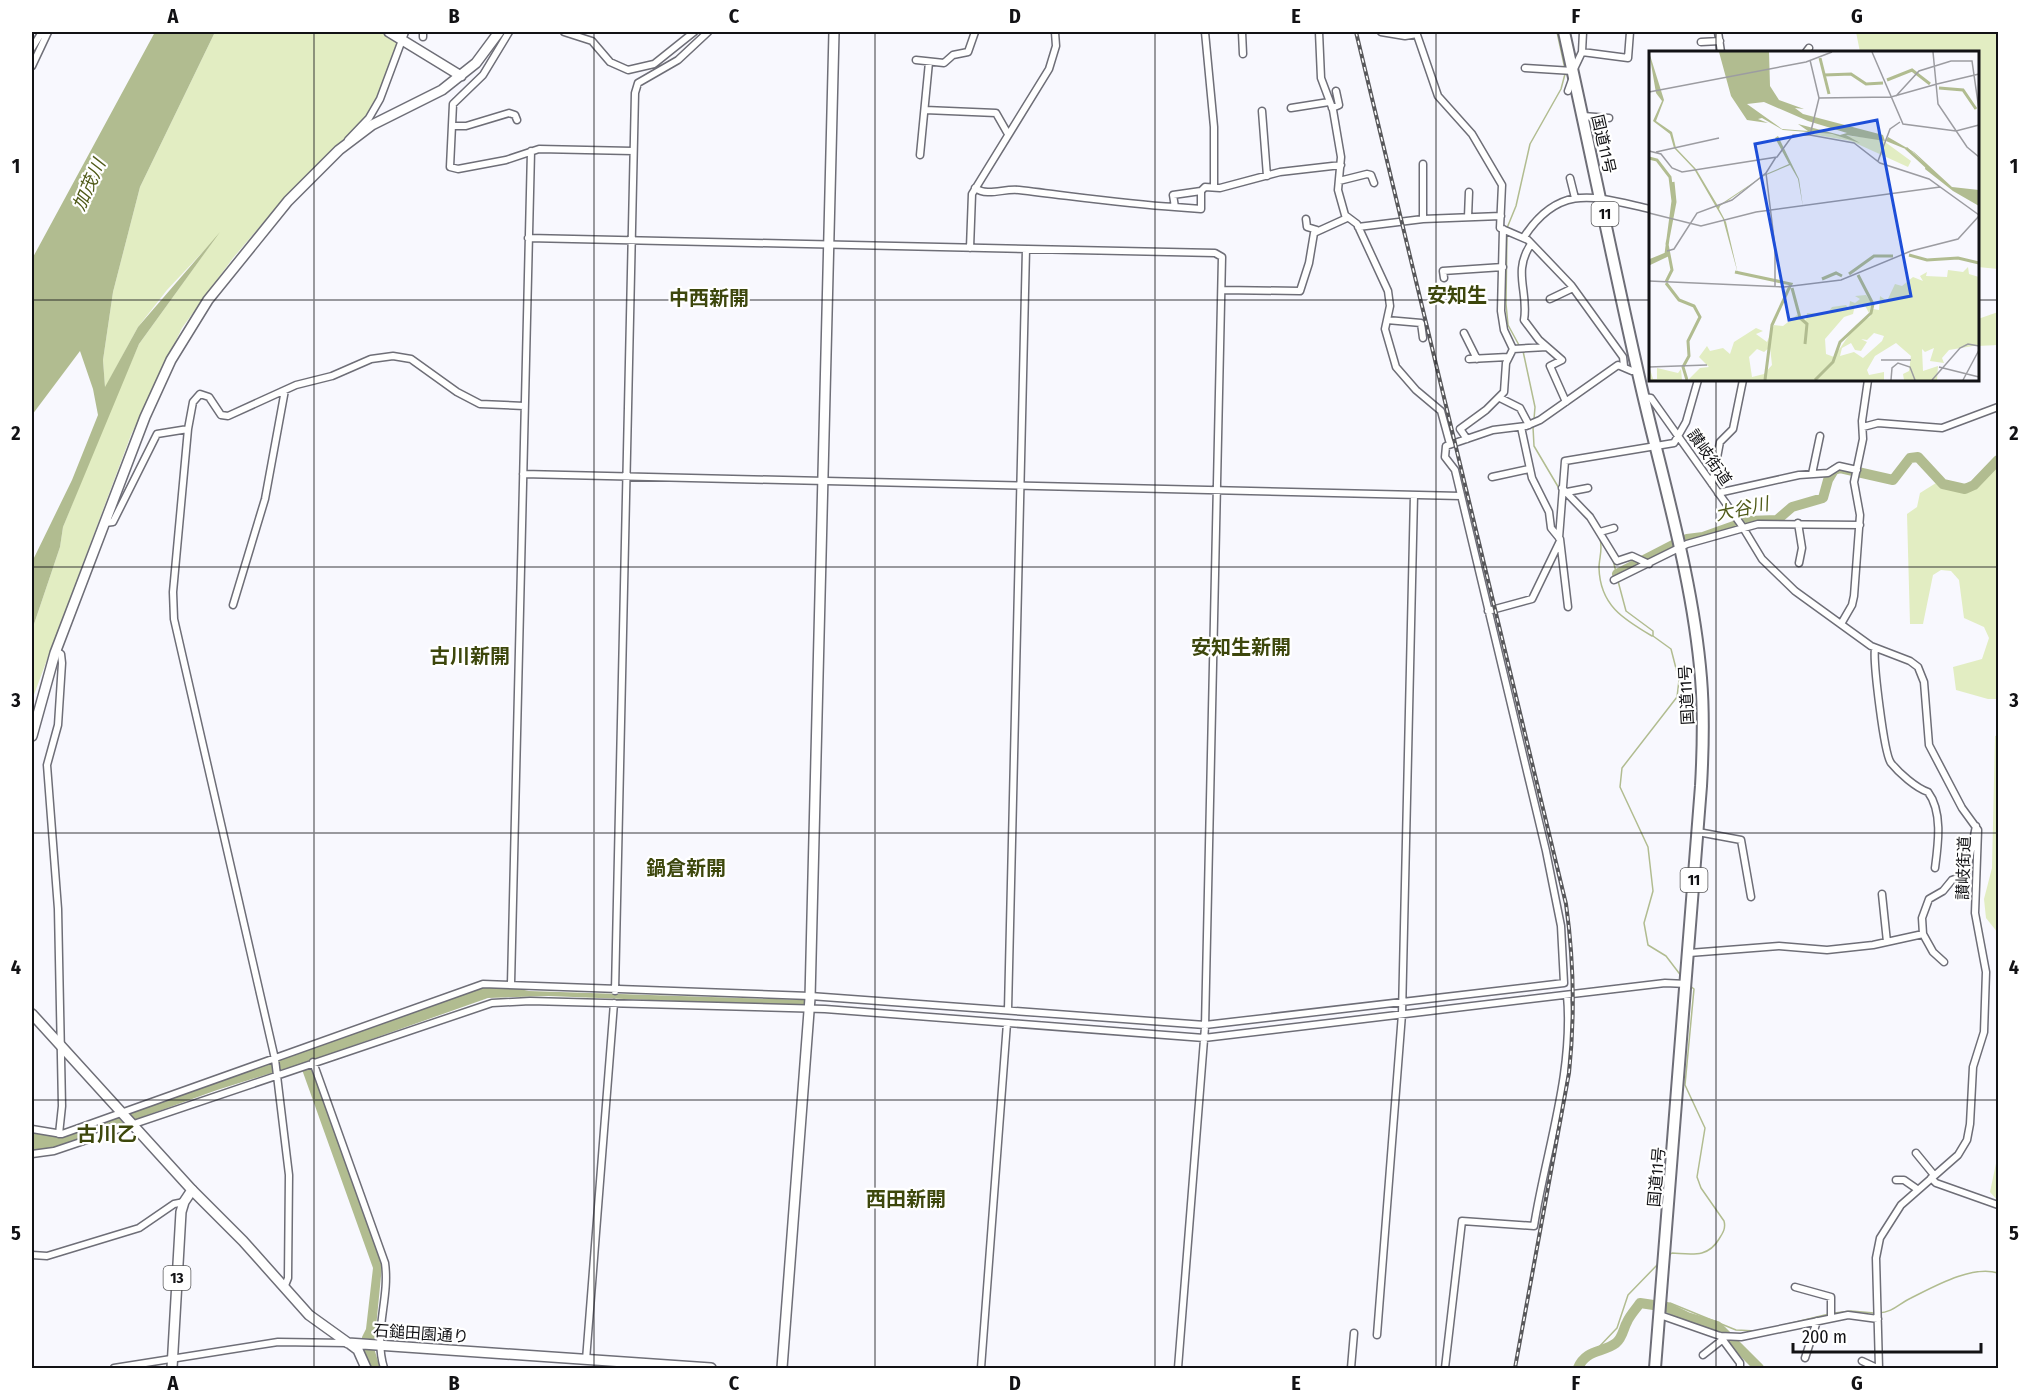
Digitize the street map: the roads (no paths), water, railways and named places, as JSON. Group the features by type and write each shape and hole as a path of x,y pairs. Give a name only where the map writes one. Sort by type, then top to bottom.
{"highway":[{"name":"国道11号","path":"1564,32 1643,397 1679,548 1693,616 1701,677 1703,743 1698,832 1655,1368"}],"street":[{"path":"32,48 42,32"},
{"path":"32,66 48,32"},
{"path":"344,145 372,125 442,90 485,53 499,32"},
{"path":"509,32 487,70 453,104 453,149 449,165 453,168 506,160 531,151 633,151"},
{"path":"564,32 592,41 610,62 628,70 654,64 694,32"},
{"path":"615,991 635,93 638,83 678,60 708,32"},
{"path":"782,1368 810,1003 834,32"},
{"path":"916,60 944,63 953,56 968,52 975,32"},
{"path":"969,248 972,194 1052,64 1056,32"},
{"path":"1205,32 1214,127 1214,187"},
{"path":"1242,32 1243,54"},
{"path":"1319,32 1321,78 1330,105 1341,165 1338,190 1347,218"},
{"path":"1381,32 1406,36 1417,33 1438,96 1472,134 1500,180 1503,189 1501,311 1504,330 1513,349"},
{"path":"1568,91 1582,52 1583,32"},
{"path":"1582,52 1628,58 1630,32"},
{"path":"1718,32 1721,51"},
{"path":"32,736 56,651 155,391 208,300 258,236 369,118 380,99 400,36 461,76"},
{"path":"1701,42 1720,41"},
{"path":"920,155 929,62"},
{"path":"1526,68 1573,74"},
{"path":"1291,108 1339,105 1336,91"},
{"path":"925,110 996,113 1008,134"},
{"path":"1262,111 1267,176"},
{"path":"452,126 466,126 509,113 515,115 517,120"},
{"path":"1583,116 1609,117"},
{"path":"511,984 531,151"},
{"path":"1423,164 1423,219"},
{"path":"1175,207 1173,195 1201,190 1205,187 1223,188 1287,171 1341,165"},
{"path":"1339,181 1367,174 1371,175 1374,183"},
{"path":"1570,178 1575,198"},
{"path":"975,188 986,192 1009,189 1104,202 1201,209 1201,190"},
{"path":"1468,217 1469,192"},
{"path":"1524,237 1542,213 1575,198 1586,196 1601,198 1649,209"},
{"path":"1358,227 1423,219 1501,216"},
{"path":"1222,290 1300,291 1309,263 1314,233 1347,218 1354,220 1388,291 1390,298 1386,339 1396,367 1416,390 1441,411 1450,444"},
{"path":"1306,219 1307,227 1317,230"},
{"path":"1503,229 1524,237 1573,288 1623,357 1624,366"},
{"path":"528,238 1215,254 1222,257 1205,1026 1178,1368"},
{"path":"1531,244 1520,272 1526,303 1524,320 1547,347 1562,360 1551,366 1566,402"},
{"path":"1008,1010 1026,249"},
{"path":"1444,278 1443,271 1503,267"},
{"path":"1550,299 1573,288"},
{"path":"1387,320 1421,323 1423,338"},
{"path":"1464,333 1473,359 1508,357"},
{"path":"1513,349 1547,347"},
{"path":"1467,439 1460,429 1500,398 1504,392 1508,357 1513,349"},
{"path":"284,1288 288,1278 289,1175 275,1060 174,619 178,523 193,402 200,394 209,397 221,415 228,416 285,390 332,376 371,359 393,356 411,359 457,392 480,404 524,406"},
{"path":"32,1154 54,1151 479,1005 530,1001 810,1003 1008,1023 1204,1036 1564,983 1563,943 1555,895 1455,470 1445,457 1446,446 1493,430 1529,425 1566,402 1609,370 1624,366 1632,371 1637,370"},
{"path":"1568,607 1559,539 1567,460 1674,443 1686,422 1698,381"},
{"path":"1712,484 1720,442 1733,429 1743,381"},
{"path":"1841,624 1849,612 1854,596 1860,525 1854,482 1868,381"},
{"path":"233,605 265,499 285,390"},
{"name":"讃岐街道","path":"1643,397 1651,398 1741,525 1755,549 1782,580 1875,648 1918,667 1924,682 1929,746 1976,826 1979,836 1975,913 1985,958 1984,1032 1973,1067 1973,1098 1967,1140 1958,1155 1917,1190 1890,1219 1876,1247 1878,1368"},
{"path":"1500,398 1520,408 1529,425"},
{"path":"1863,427 1878,423 1942,428 1998,407"},
{"path":"1521,427 1529,469 1549,512 1551,528 1559,539"},
{"path":"105,522 113,522 157,434 188,429"},
{"path":"1812,474 1820,436"},
{"path":"1718,493 1726,489 1746,488 1827,473 1839,466 1857,470"},
{"path":"1492,477 1529,469"},
{"path":"523,474 1461,496"},
{"path":"1565,490 1588,488"},
{"path":"1565,490 1584,509 1617,561 1632,556 1649,564"},
{"path":"1377,1335 1402,1008 1414,495"},
{"path":"1798,524 1802,548 1799,563"},
{"path":"1614,580 1679,548 1741,525 1860,525"},
{"path":"1600,532 1614,528"},
{"path":"1488,611 1532,598 1559,539"},
{"path":"1875,648 1877,688 1890,763 1921,790 1928,792 1936,807 1939,841 1935,868"},
{"path":"56,651 61,654 62,663 58,725 47,765 58,909 62,1106 59,1134"},
{"path":"1944,962 1933,952 1923,934 1922,918 1929,899 1943,891 1952,880 1966,875 1976,826"},
{"path":"1698,832 1741,840 1751,897"},
{"path":"1882,894 1887,942"},
{"path":"1689,953 1779,946 1827,950 1887,942 1923,934"},
{"path":"32,1128 59,1134 275,1060 474,987 511,984 530,988 810,1003 1008,1010 1205,1026 1567,994 1665,982 1687,984"},
{"path":"1445,1368 1462,1221 1534,1226 1564,1069 1568,1022 1567,994"},
{"path":"586,1360 614,1003"},
{"name":"石鎚田園通り","path":"32,1014 309,1315 348,1343 711,1368"},
{"path":"981,1368 1008,1023"},
{"path":"313,1062 385,1263 386,1279 379,1346 384,1368"},
{"path":"1916,1153 1936,1183 1998,1205"},
{"path":"1896,1180 1904,1180 1917,1190"},
{"name":"13","path":"173,1364 184,1202 192,1190"},
{"path":"32,1255 46,1256 139,1228 174,1204 184,1202"},
{"path":"1795,1287 1827,1295 1832,1301 1832,1315"},
{"path":"1660,1315 1721,1338 1758,1336 1832,1315 1878,1315"},
{"path":"1805,1358 1817,1321"},
{"path":"1351,1368 1354,1333"},
{"path":"1703,1355 1721,1338"},
{"path":"1721,1338 1740,1363 1740,1368"},
{"path":"114,1368 173,1364 278,1342 348,1343 358,1350 366,1368"},
{"path":"1862,1361 1878,1368"}],"water":[{"name":"加茂川","path":"155,32 215,32 140,187 113,292 103,360 105,387 138,327 220,232 139,344 63,527 60,547 32,630 32,562 72,480 98,415 93,389 80,351 32,415 32,259"},
{"path":"484,987 510,987 529,991 805,1000 804,1006 548,996 488,998 310,1061 382,1266 374,1348 380,1368 371,1368 362,1347 373,1268 300,1064 217,1090 54,1149 32,1152 32,1131 62,1136"}],"waterway":[{"path":"1557,32 1565,69"},
{"path":"1507,228 1516,206 1530,144 1561,89 1565,74"},
{"path":"1507,232 1508,325 1520,347"},
{"path":"1523,351 1535,407 1534,419"},
{"path":"1533,427 1534,446 1560,490"},
{"name":"大谷川","path":"1687,539 1703,537 1748,521 1777,520 1792,507 1823,498 1828,480 1834,470 1840,468 1893,480 1910,458 1918,457 1943,484 1965,489 1974,485 1998,460"},
{"path":"1600,539 1599,568 1604,592 1615,610 1652,636"},
{"name":"大谷川","path":"1617,574 1675,544"},
{"path":"1613,560 1617,576"},
{"path":"1618,581 1626,611 1653,631 1653,636 1671,649 1679,680 1677,697 1622,768 1620,787 1648,847 1653,891 1644,923 1648,945 1666,956 1682,977"},
{"path":"1668,1256 1672,1253 1699,1254 1705,1252 1715,1245 1725,1226 1724,1221 1701,1188 1697,1177 1705,1128 1685,1085 1694,989 1689,985"},
{"path":"1597,1349 1617,1328 1628,1295 1659,1263"},
{"path":"1878,1313 1892,1309 1931,1288 1965,1274 1988,1271 1998,1273"},
{"path":"1578,1368 1585,1357 1618,1341 1628,1319 1640,1303 1667,1307 1687,1317 1717,1326 1759,1368"},
{"path":"1667,1307 1670,1303 1736,1330 1756,1331"},
{"path":"1834,1313 1851,1311 1874,1313"},
{"path":"1767,1329 1829,1314"}],"railway":[{"path":"1356,32 1566,904 1569,925 1573,1010 1569,1073 1515,1368"}],"district":[{"name":"安知生","path":"1457,295"},
{"name":"中西新開","path":"709,298"},
{"name":"安知生新開","path":"1241,647"},
{"name":"古川新開","path":"470,656"},
{"name":"鍋倉新開","path":"686,868"},
{"name":"古川乙","path":"107,1134"},
{"name":"西田新開","path":"906,1199"}]}
